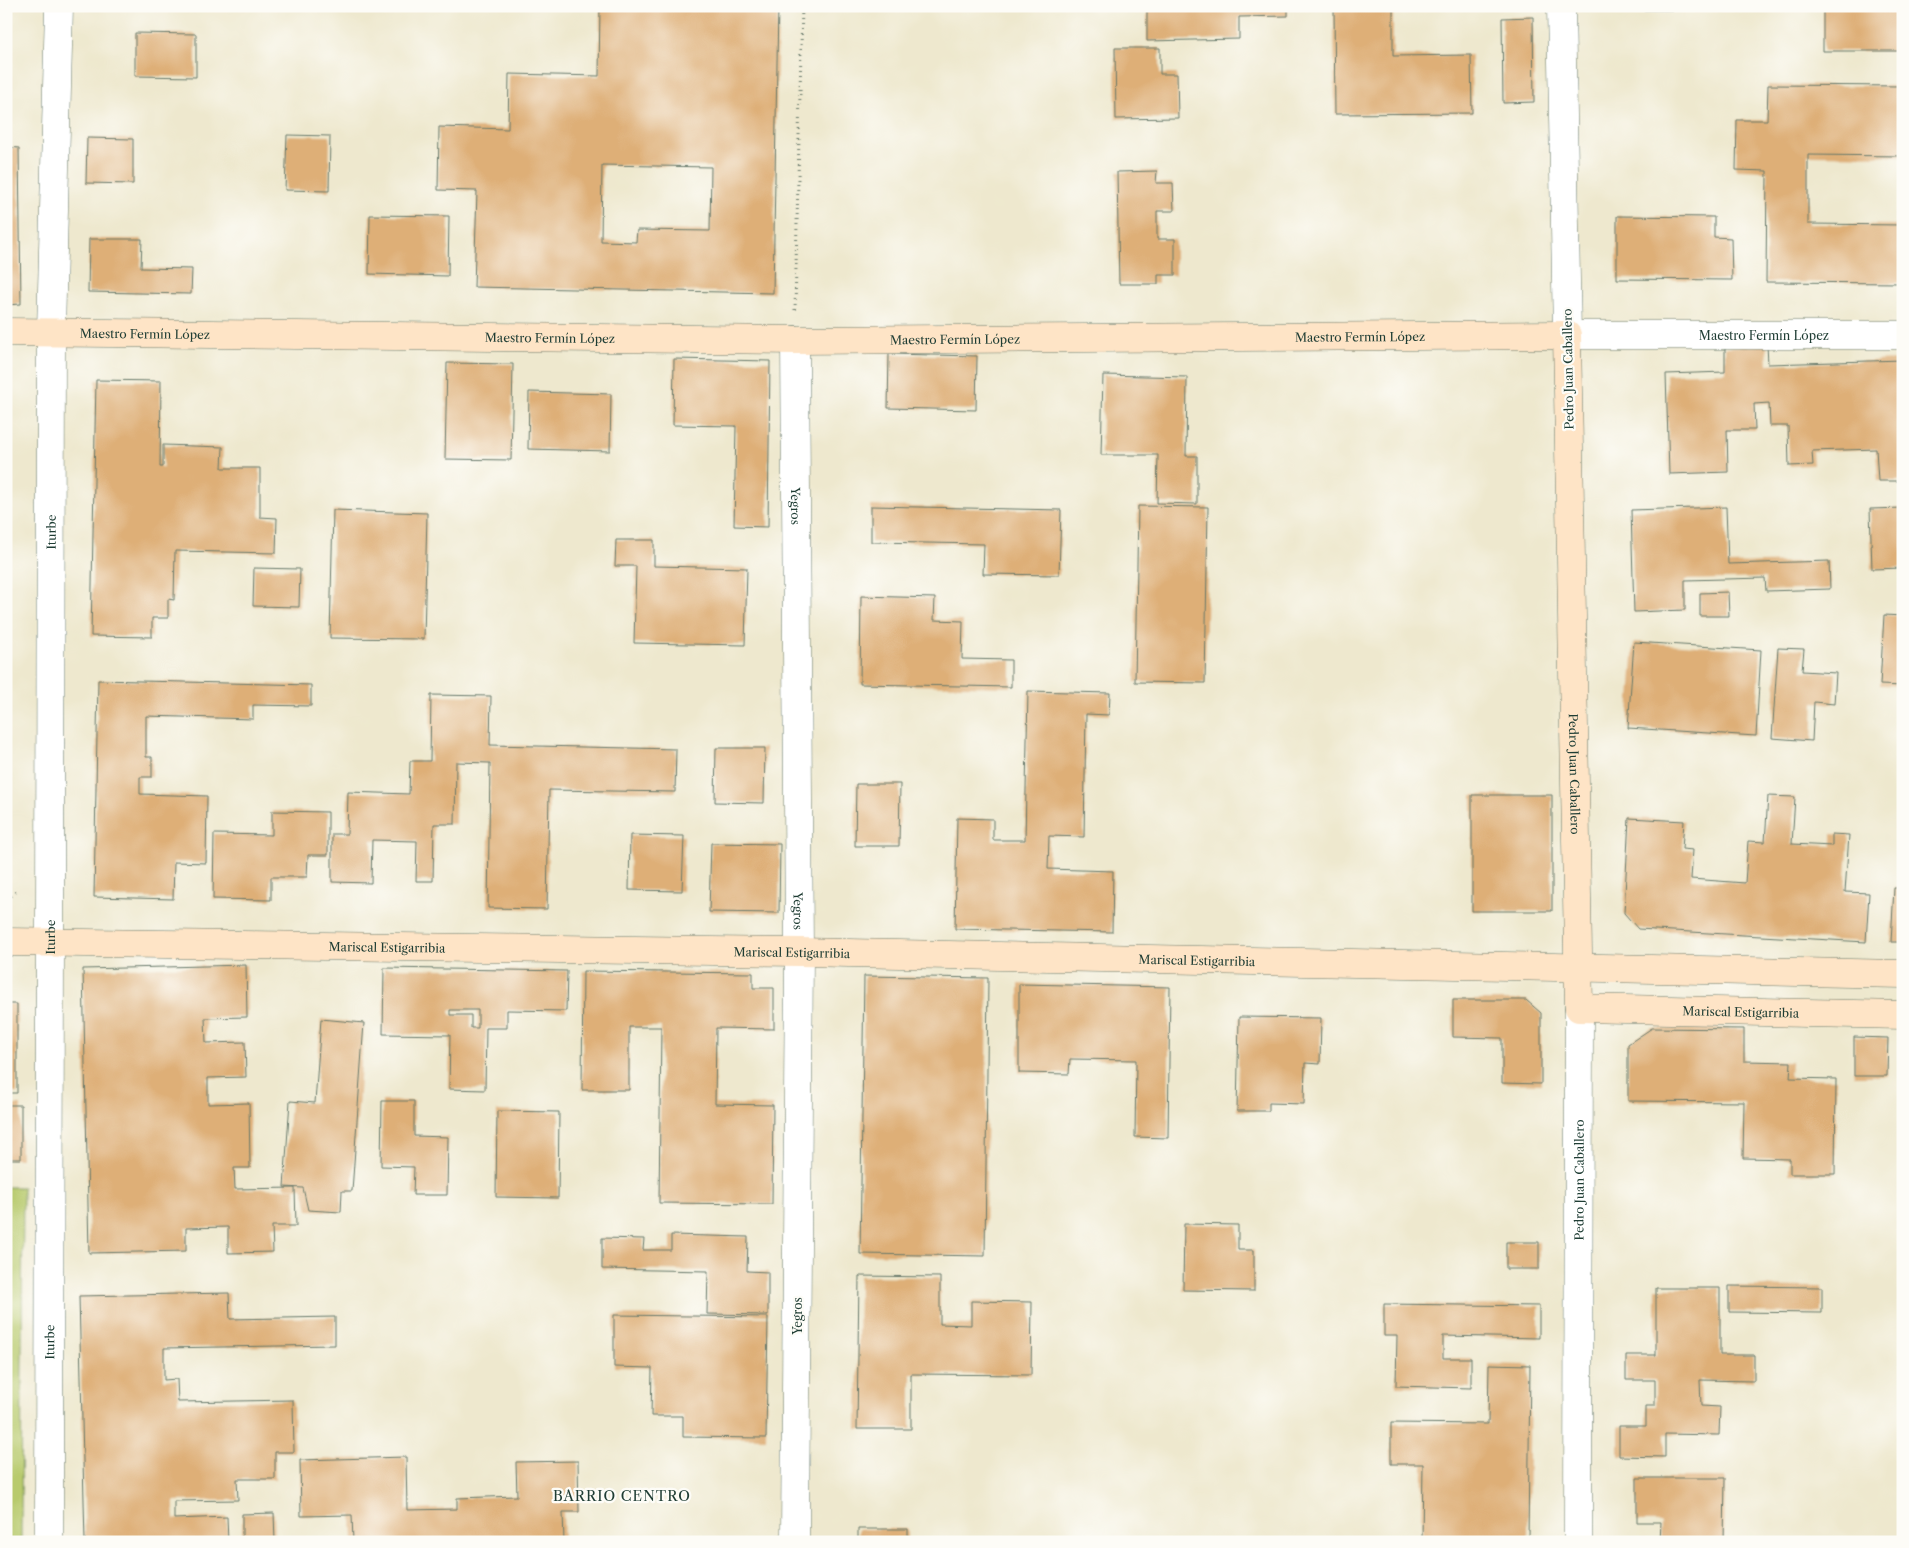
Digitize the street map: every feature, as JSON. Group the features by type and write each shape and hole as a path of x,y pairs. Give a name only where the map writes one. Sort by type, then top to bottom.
{"street":[{"name":"Iturbe","path":"49,1542 51,332 59,6"},
{"name":"Pedro Juan Caballero","path":"1561,6 1579,1008 1578,1542"},
{"name":"Maestro Fermín López","path":"6,332 795,340 1567,335 1903,335"},
{"name":"Yegros","path":"795,340 800,952 795,1542"},
{"name":"Mariscal Estigarribia","path":"6,942 800,952 1903,974"},
{"name":"Mariscal Estigarribia","path":"1579,1008 1903,1015"}],"path":[{"path":"795,340 802,6"}],"green space":[{"path":"6,1187 23,1187 21,1542 6,1542"}],"building":[{"path":"600,6 778,6 773,293 474,287 477,191 438,190 439,127 508,129 509,74 599,76","holes":["602,165 711,167 710,231 637,230 636,242 601,241"]},
{"path":"1147,6 1288,6 1288,16 1239,17 1239,39 1147,41"},
{"path":"1334,6 1393,6 1393,56 1471,55 1472,113 1335,114"},
{"path":"1644,6 1738,6 1738,10 1644,10"},
{"path":"1823,6 1903,6 1903,51 1823,51"},
{"path":"1533,17 1534,102 1503,103 1502,18"},
{"path":"135,33 196,34 196,77 135,76"},
{"path":"1115,48 1160,48 1160,74 1177,74 1178,118 1116,119"},
{"path":"1768,85 1903,86 1903,156 1808,155 1808,224 1903,225 1903,283 1766,282 1767,171 1736,170 1737,120 1767,120"},
{"path":"287,135 330,136 329,191 285,190"},
{"path":"87,138 133,139 133,184 86,183"},
{"path":"6,147 19,148 21,304 6,305"},
{"path":"1157,171 1156,183 1173,183 1174,211 1157,211 1157,239 1175,239 1175,275 1158,275 1158,284 1119,284 1117,172"},
{"path":"370,215 449,216 448,276 369,274"},
{"path":"1617,216 1714,217 1714,237 1731,238 1732,280 1617,279"},
{"path":"89,239 142,239 141,268 192,269 191,294 88,292"},
{"path":"1767,345 1768,364 1903,360 1903,481 1878,481 1876,449 1812,451 1813,465 1789,466 1788,426 1770,426 1769,403 1754,404 1755,430 1727,430 1728,472 1669,474 1666,374 1725,372 1725,347"},
{"path":"889,354 977,356 976,410 888,408"},
{"path":"674,359 770,361 768,527 734,526 736,426 673,425"},
{"path":"447,363 513,364 511,460 445,459"},
{"path":"1103,375 1187,377 1186,456 1197,456 1197,504 1157,503 1158,455 1101,455"},
{"path":"96,380 161,381 160,467 163,467 163,445 223,447 222,468 260,468 260,517 277,518 276,553 175,551 174,600 168,599 168,618 152,618 152,637 91,636"},
{"path":"529,392 611,394 610,451 528,449"},
{"path":"871,506 1061,510 1059,575 983,574 984,544 871,542"},
{"path":"1138,506 1208,507 1205,683 1135,682"},
{"path":"1726,507 1728,564 1829,561 1830,589 1766,591 1765,578 1685,580 1685,610 1634,612 1631,510"},
{"path":"1903,508 1903,568 1872,569 1870,509"},
{"path":"333,510 427,513 424,639 330,638"},
{"path":"616,540 654,540 654,566 747,568 745,645 634,643 636,566 615,566"},
{"path":"254,568 300,569 299,607 253,606"},
{"path":"1728,592 1729,616 1700,616 1700,593"},
{"path":"861,596 935,598 934,620 963,621 962,659 1011,660 1011,687 860,684"},
{"path":"1884,615 1903,616 1903,686 1880,685"},
{"path":"1634,642 1761,650 1756,736 1628,728"},
{"path":"1778,648 1804,649 1802,671 1836,673 1834,704 1814,702 1812,741 1772,738"},
{"path":"98,680 311,685 311,706 253,705 253,719 146,716 146,757 152,757 152,777 140,777 140,794 207,796 206,863 174,862 173,899 94,897"},
{"path":"1028,691 1110,693 1109,715 1086,714 1084,837 1049,836 1048,869 1113,871 1112,932 955,929 957,818 993,819 993,840 1025,840"},
{"path":"431,695 491,696 490,745 676,749 675,792 549,790 547,909 488,908 490,763 456,762 455,824 434,824 433,881 416,881 417,841 372,840 371,883 332,882 332,834 347,834 348,792 409,794 410,761 430,761"},
{"path":"716,748 765,748 764,803 715,802"},
{"path":"856,784 900,784 899,846 855,846"},
{"path":"1472,795 1552,795 1552,911 1472,911"},
{"path":"1768,796 1795,797 1792,844 1832,846 1832,834 1849,835 1845,892 1869,893 1866,942 1638,929 1624,913 1629,818 1684,821 1682,849 1693,850 1691,879 1745,883 1748,841 1765,842"},
{"path":"272,811 328,812 328,855 308,855 307,877 271,877 271,900 213,899 214,834 272,835"},
{"path":"630,835 684,836 682,891 629,890"},
{"path":"711,843 780,844 779,913 709,912"},
{"path":"1894,888 1903,888 1903,942 1891,942"},
{"path":"246,965 247,1017 205,1018 206,1043 245,1042 246,1077 208,1078 208,1104 249,1103 250,1168 234,1168 235,1189 295,1188 296,1226 272,1226 273,1252 228,1253 228,1227 186,1228 186,1251 89,1253 83,969"},
{"path":"384,968 567,971 566,1011 507,1010 507,1028 486,1028 485,1090 449,1089 450,1035 383,1034","holes":["450,1010 478,1010 478,1028 471,1028 471,1015 450,1015"]},
{"path":"583,971 753,973 753,988 774,988 774,1029 716,1028 715,1104 773,1105 772,1204 659,1203 661,1027 629,1027 629,1090 582,1090"},
{"path":"864,976 988,978 985,1256 860,1254"},
{"path":"1019,984 1170,987 1168,1138 1135,1137 1136,1060 1070,1059 1069,1074 1019,1073"},
{"path":"1453,1000 1526,1000 1541,1013 1541,1084 1502,1083 1502,1038 1453,1037"},
{"path":"6,1004 17,1004 17,1093 6,1093"},
{"path":"1239,1017 1321,1018 1320,1064 1305,1063 1304,1104 1269,1103 1269,1111 1237,1111"},
{"path":"321,1019 364,1023 352,1191 342,1191 341,1212 308,1210 303,1188 284,1187 290,1101 315,1103"},
{"path":"1652,1028 1744,1029 1744,1061 1791,1062 1790,1078 1836,1079 1835,1174 1790,1174 1790,1159 1743,1158 1744,1102 1628,1101 1628,1044"},
{"path":"1854,1037 1888,1038 1887,1076 1854,1076"},
{"path":"382,1101 414,1101 414,1136 448,1137 447,1195 413,1195 414,1167 381,1166"},
{"path":"6,1105 21,1105 21,1159 6,1159"},
{"path":"497,1111 559,1112 558,1198 496,1197"},
{"path":"1184,1224 1238,1225 1238,1250 1254,1250 1254,1291 1183,1290"},
{"path":"671,1235 748,1237 747,1271 768,1272 768,1315 707,1314 708,1271 602,1269 602,1238 644,1239 643,1250 671,1250"},
{"path":"1506,1242 1539,1242 1539,1269 1506,1269"},
{"path":"859,1276 940,1277 940,1324 971,1325 971,1301 1032,1302 1031,1375 911,1374 911,1429 857,1429"},
{"path":"1729,1286 1822,1287 1822,1313 1729,1312"},
{"path":"1656,1288 1720,1288 1720,1355 1754,1355 1754,1381 1700,1380 1701,1406 1720,1407 1719,1435 1665,1434 1665,1457 1619,1456 1619,1426 1646,1426 1646,1406 1655,1406 1655,1380 1626,1380 1626,1355 1656,1355"},
{"path":"229,1293 230,1319 335,1317 335,1345 164,1348 164,1380 177,1379 178,1402 293,1400 294,1452 275,1452 275,1479 237,1479 238,1500 174,1501 174,1519 227,1517 228,1542 85,1542 79,1296"},
{"path":"1384,1304 1539,1306 1539,1338 1443,1336 1443,1358 1471,1358 1471,1388 1396,1386 1397,1336 1384,1336"},
{"path":"614,1315 768,1317 766,1438 683,1437 683,1416 651,1416 652,1368 614,1367"},
{"path":"1489,1364 1530,1365 1528,1542 1422,1542 1423,1464 1391,1464 1391,1423 1488,1424"},
{"path":"406,1457 407,1510 457,1509 457,1498 517,1496 516,1462 578,1461 579,1512 563,1512 564,1542 353,1542 352,1515 301,1516 300,1460"},
{"path":"1637,1478 1725,1478 1724,1542 1660,1542 1661,1522 1637,1522"},
{"path":"274,1513 275,1542 242,1542 242,1514"},
{"path":"858,1529 908,1529 908,1542 858,1542"},
{"path":"1617,1540 1655,1540 1655,1542 1617,1542"}],"district":[{"name":"BARRIO CENTRO","path":"622,1496"}]}
